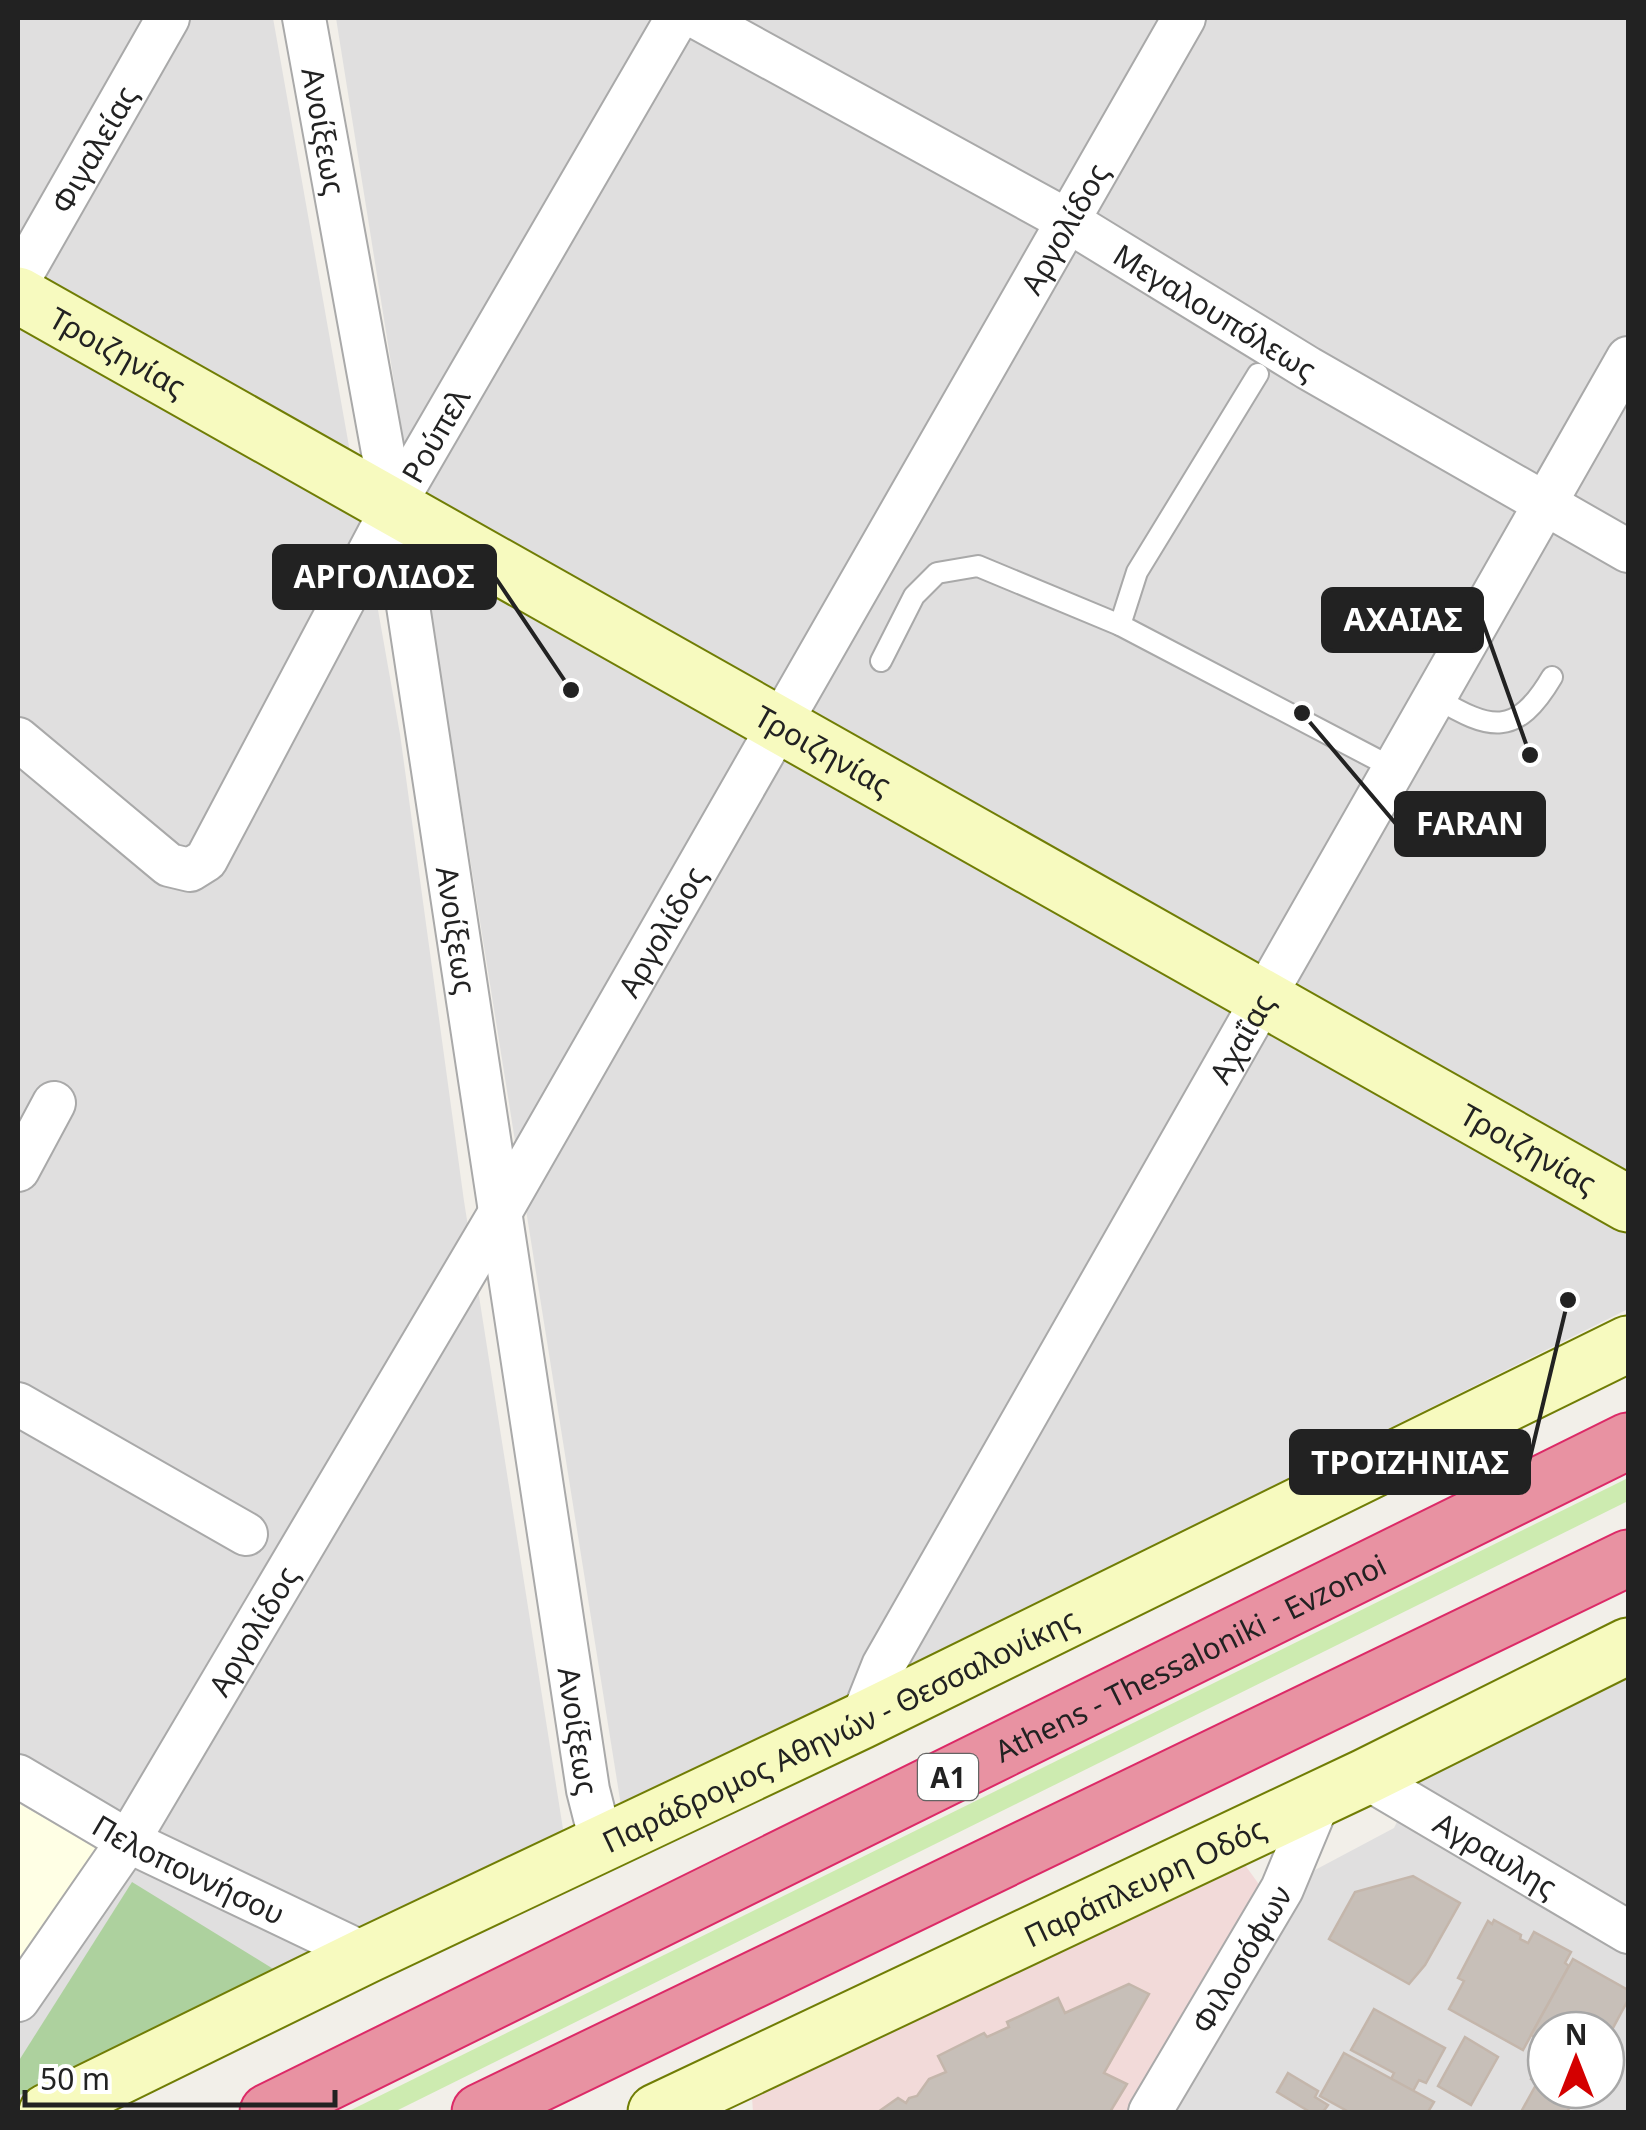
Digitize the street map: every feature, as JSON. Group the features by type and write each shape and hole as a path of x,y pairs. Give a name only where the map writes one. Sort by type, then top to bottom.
{"highway":[{"name":"Athens - Thessaloniki - Evzonoi","path":"268,2112 1628,1441"},
{"path":"480,2112 1628,1558"}],"main road":[{"name":"Τροιζηνίας","path":"18,295 1628,1204"},
{"name":"Παράδρομος Αθηνών - Θεσσαλονίκης","path":"48,2112 367,1955 861,1721 1628,1344"},
{"name":"Παράπλευρη Οδός","path":"684,2109 1628,1646"}],"street":[{"name":"Φιγαλείας","path":"18,281 168,18"},
{"name":"Ανοίξεως","path":"304,18 393,507 588,1790 602,1845"},
{"name":"Ρούπελ","path":"18,739 169,865 190,870 206,860 393,507 677,18"},
{"name":"Μεγαλουπόλεως","path":"698,18 1068,221 1308,368 1628,552"},
{"name":"Αργολίδος","path":"18,2000 128,1840 501,1210 1184,18"},
{"name":"Αχαΐας","path":"861,1721 883,1666 1628,358"},
{"path":"18,1170 54,1103"},
{"path":"18,1404 246,1534"},
{"name":"Πελοποννήσου","path":"18,1776 128,1840 367,1955"},
{"name":"Αγραυλης","path":"1342,1787 1628,1932"},
{"name":"Φιλοσόφων","path":"1150,2112 1342,1787"}],"lane":[{"path":"1120,624 1137,572 1258,374"},
{"path":"881,661 914,596 937,573 978,566 1120,624 1396,769"},
{"path":"1436,698 1473,720 1504,723 1521,716 1552,677"}],"shaded area":[{"path":"18,18 273,18 400,734 464,1201 566,1848 22,2112 18,2112"},
{"path":"336,18 1628,18 1628,1309 622,1812"},
{"path":"1628,1664 1628,2112 1175,2112 1315,1870 1394,1828 1425,1765"},
{"path":"18,1803 96,1847 18,1975"},
{"path":"1237,1854 1266,1894 1138,2112 753,2112 751,2084"}],"green space":[{"path":"1628,1478 1628,1501 394,2112 347,2112"},
{"path":"132,1882 275,1970 18,2096 18,2062"}],"building":[{"path":"1413,1876 1460,1903 1425,1965 1409,1984 1329,1939 1355,1892"},
{"path":"1494,1920 1528,1943 1534,1932 1571,1952 1565,1963 1569,1966 1545,2010 1526,2010 1523,2050 1449,2009 1464,1981 1458,1978 1488,1921 1492,1924"},
{"path":"1573,1959 1628,1990 1623,2010 1545,2010"},
{"path":"1129,1984 1149,1994 1104,2073 1127,2084 1110,2112 878,2112 898,2098 906,2103 917,2096 929,2079 946,2072 938,2056 984,2033 987,2037 1009,2027 1007,2022 1058,1998 1065,2013"},
{"path":"1374,2009 1445,2048 1426,2083 1419,2080 1413,2091 1391,2079 1394,2073 1351,2050"},
{"path":"1465,2037 1498,2057 1471,2105 1438,2086"},
{"path":"1344,2053 1434,2102 1428,2112 1349,2112 1320,2096"},
{"path":"1288,2073 1318,2091 1315,2097 1328,2105 1323,2112 1310,2112 1277,2092"},
{"path":"1526,2103 1526,2110 1568,2110 1567,2112 1521,2112"}],"place":[{"name":"ΑΡΓΟΛΙΔΟΣ","path":"571,690"},
{"name":"FARAN","path":"1302,713"},
{"name":"AXAΙΑΣ","path":"1530,755"},
{"name":"ΤΡΟΙΖΗΝΙΑΣ","path":"1568,1300"}]}
